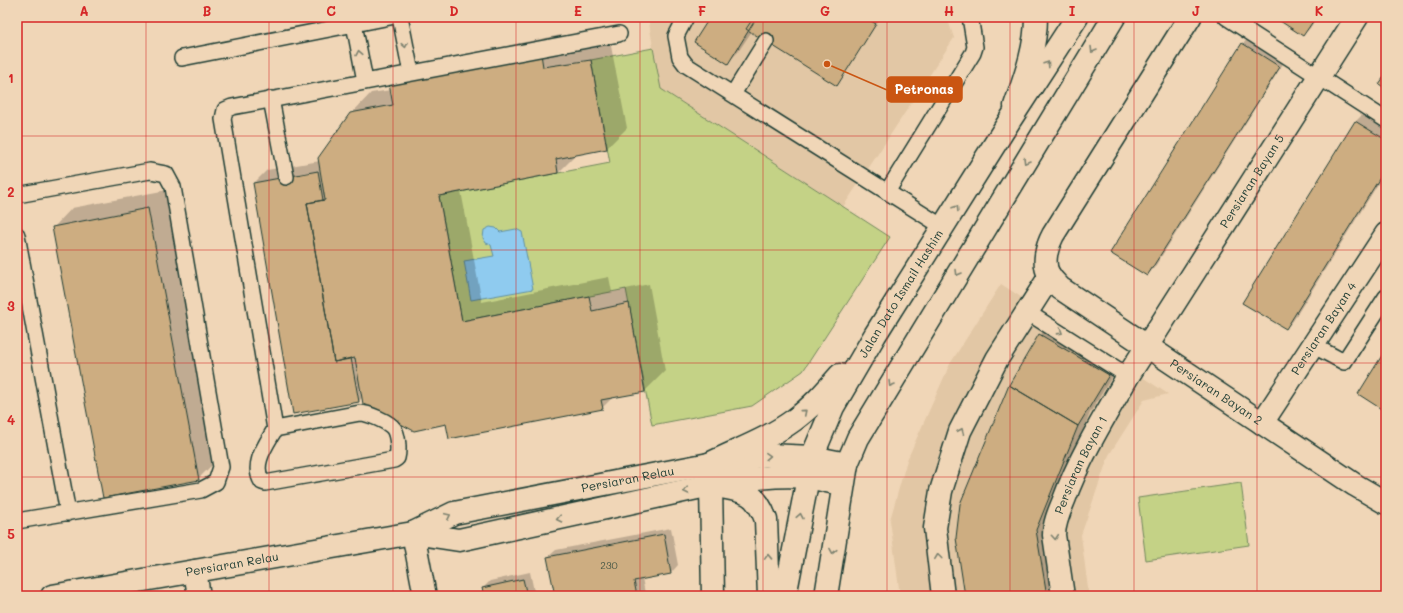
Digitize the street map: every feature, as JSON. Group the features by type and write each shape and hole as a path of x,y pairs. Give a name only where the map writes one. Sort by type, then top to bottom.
{"street":[{"path":"1010,120 1029,63 1036,33 1036,17"},
{"name":"Jalan Dato Ismail Hashim","path":"785,596 810,467 833,407 875,335 1010,120 1077,17"},
{"path":"826,596 845,474 858,438 1114,17"},
{"path":"944,596 935,528 941,491 960,431 997,359 1050,276 1047,271 1046,257 1048,245 1190,17"},
{"name":"Persiaran Bayan 5","path":"1148,346 1357,17"},
{"name":"Persiaran Bayan 4","path":"1262,423 1314,346 1386,234"},
{"name":"Persiaran Bayan 2","path":"1050,276 1060,288 1355,485 1386,503"},
{"path":"709,464 767,437 794,420 819,399 875,335"},
{"name":"Persiaran Bayan 1","path":"1063,596 1054,526 1071,480 1095,432 1128,376 1148,346"},
{"name":"Persiaran Relau","path":"52,596 413,533 454,513 709,464 768,455 810,467 845,474"},
{"name":"Persiaran Relau","path":"413,533 459,540 711,485 787,476 810,467"},
{"path":"713,596 711,485 747,492 756,500 762,509 766,520 769,596"},
{"path":"413,533 425,596"},
{"path":"195,571 199,596"}],"lane":[{"path":"182,58 390,17"},
{"path":"400,17 411,73"},
{"path":"686,17 676,36 680,58 686,64 943,227"},
{"path":"887,192 973,53 975,47 970,17"},
{"path":"1226,17 1318,78 1386,120"},
{"path":"354,24 365,82"},
{"path":"275,429 364,413 389,424 393,429 396,435 398,458 265,483 262,482 259,473 258,461 275,429 223,119 224,110 271,99 619,34"},
{"path":"733,94 766,41"},
{"path":"271,99 286,177"},
{"path":"17,195 150,171 166,174 173,187 221,467 216,482 201,490 17,521"},
{"path":"17,235 68,513"},
{"path":"1314,346 1344,362 1386,298"},
{"path":"1027,312 1128,376"}],"shaded area":[{"path":"648,17 947,17 954,38 843,207 660,89"},
{"path":"1001,284 1168,394 1144,400 1109,455 1081,535 1089,596 900,596 890,520 907,460 950,364"}],"green space":[{"path":"653,48 661,89 890,237 803,371 752,406 652,425 626,289 462,321 439,196 610,163 591,60"},
{"path":"1241,483 1249,545 1146,560 1138,498"}],"water":[{"path":"490,227 496,228 500,232 516,229 522,232 533,289 471,300 464,261 494,256 491,245 486,243 483,238 484,230"}],"building":[{"path":"710,17 757,17 728,64 694,42"},
{"path":"754,17 865,17 876,24 837,86 746,29"},
{"path":"1274,17 1316,17 1303,36"},
{"path":"1242,43 1280,67 1147,276 1110,253"},
{"path":"541,54 543,67 591,60 607,149 556,159 558,173 439,196 462,321 589,296 592,311 629,303 645,392 601,400 603,409 449,439 446,424 414,431 363,404 355,358 334,362 307,203 325,200 318,158 350,113 393,105 389,84"},
{"path":"1386,74 1386,89 1379,84"},
{"path":"1355,121 1386,140 1386,168 1286,329 1242,303"},
{"path":"318,171 323,200 307,203 334,362 351,358 359,402 293,414 253,183"},
{"path":"148,208 199,480 103,498 52,227"},
{"path":"1039,334 1109,375 1078,426 1009,385"},
{"path":"1386,349 1386,412 1358,394"},
{"path":"1009,385 1078,426 1036,530 1047,596 965,596 956,538 960,504"},
{"path":"664,534 671,574 634,581 637,596 555,596 547,557"},
{"path":"523,579 527,596 484,596 482,588"}],"place":[{"name":"Petronas","path":"827,64"}]}
